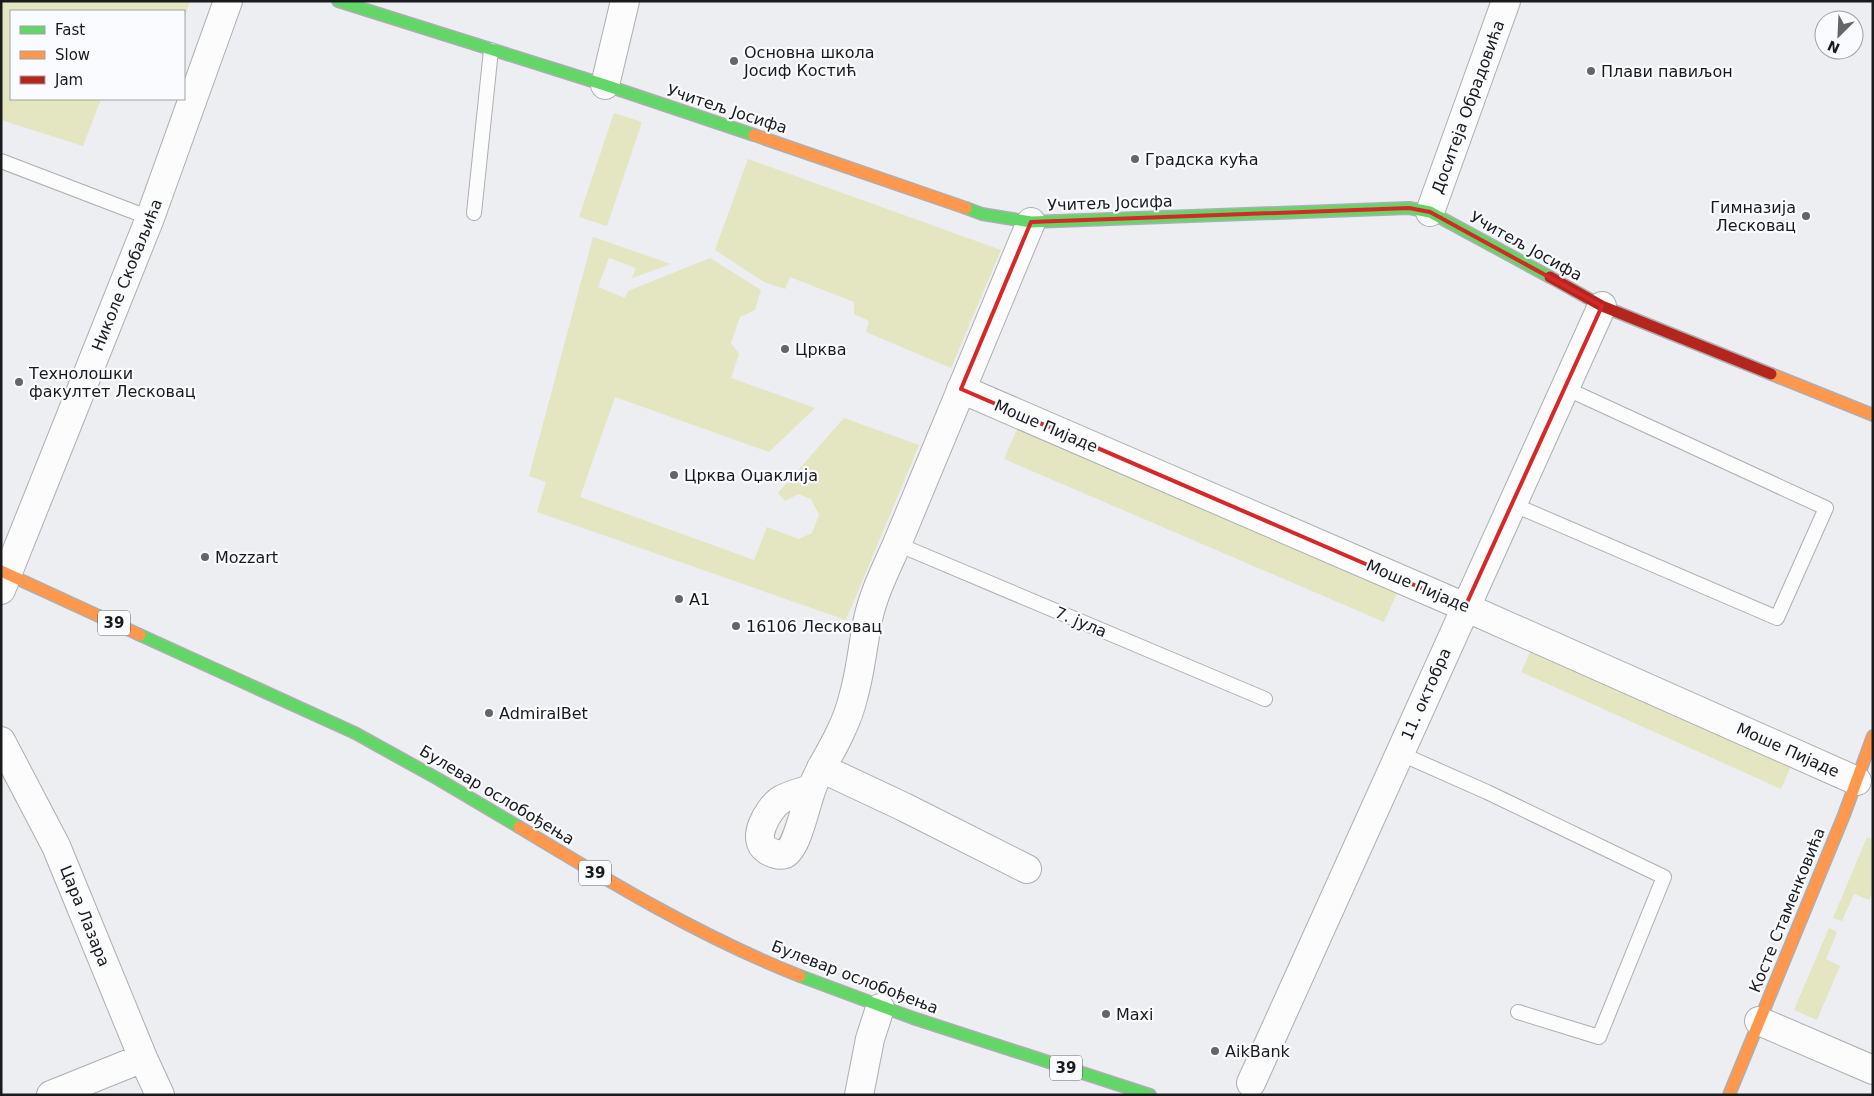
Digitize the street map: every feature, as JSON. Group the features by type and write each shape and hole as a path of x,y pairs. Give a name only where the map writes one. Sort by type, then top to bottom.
{"street":[{"name":"Николе Скобаљића","path":"3,578 150,218 228,1"},
{"name":"Учитељ Јосифа","path":"338,1 605,85 982,214 1031,222 1410,208 1430,212 1602,306 1873,415"},
{"path":"605,85 625,1"},
{"name":"Доситеја Обрадовића","path":"1430,212 1506,1"},
{"path":"1027,869 904,807 816,778 840,732 854,694 868,618 877,587 897,544 1031,222"},
{"name":"11. октобра","path":"1251,1083 1602,306"},
{"name":"Моше Пијаде","path":"961,389 1465,607 1865,784"},
{"name":"Булевар ослобођења","path":"3,578 355,733 405,759 614,884 684,923 806,979 880,1008 1150,1095"},
{"name":"Косте Стаменковића","path":"1728,1095 1865,784 1873,736"},
{"name":"Цара Лазара","path":"1,741 56,846 160,1095"},
{"path":"859,1095 870,1039 880,1008"},
{"path":"1759,1021 1873,1070"},
{"path":"51,1095 143,1058"}],"lane":[{"path":"474,212 491,50"},
{"path":"1,161 150,218"},
{"path":"1512,504 1777,618 1826,508 1564,388"},
{"name":"7. јула","path":"897,544 1265,699"},
{"path":"1400,753 1488,792 1664,877 1600,1037 1518,1012"}],"highlighted area":[{"path":"1409,208 1430,212 1602,306 1465,607 961,389 1031,222"}],"green space":[{"path":"1,1 190,1 185,17 185,10 10,10 10,100 101,100 83,146 1,120"},
{"path":"614,113 642,122 607,226 579,217"},
{"path":"748,159 1001,250 951,368 866,332 869,321 854,314 854,302 790,277 785,289 764,282 715,250"},
{"path":"593,237 671,264 632,278 636,268 609,258 598,287 625,298 628,291 710,258 761,290 755,310 740,317 731,343 739,354 731,378 815,408 769,452 615,397 580,497 754,560 767,527 799,539 812,533 819,515 811,499 798,494 785,501 778,493 844,418 919,445 846,620 537,512 546,482 529,476"},
{"path":"1020,422 1400,586 1384,622 1004,459"},
{"path":"1533,646 1793,762 1781,789 1521,672"},
{"path":"1867,837 1873,840 1873,891 1869,900 1854,894 1842,921 1833,918"},
{"path":"1829,928 1837,932 1826,959 1840,966 1817,1020 1794,1010"}],"traffic: fast":[{"path":"338,1 605,85 754,135"},
{"path":"966,208 982,214 1031,222 1409,208 1430,212 1550,277"},
{"path":"140,635 355,733 519,827"},
{"path":"800,976 913,1018 1150,1095"}],"traffic: slow":[{"path":"754,135 966,208"},
{"path":"1771,374 1873,415"},
{"path":"1,571 140,635"},
{"path":"1729,1095 1844,815 1873,736"},
{"path":"519,827 656,908 727,944 800,976"}],"traffic: jam":[{"path":"1550,277 1602,306 1771,374"}],"place":[{"name":"Основна школа Јосиф Костић","path":"734,61"},
{"name":"Плави павиљон","path":"1591,71"},
{"name":"Градска кућа","path":"1135,159"},
{"name":"Гимназија Лесковац","path":"1806,216"},
{"name":"Црква","path":"785,349"},
{"name":"Технолошки факултет Лесковац","path":"19,382"},
{"name":"Црква Оџаклија","path":"674,475"},
{"name":"Mozzart","path":"205,557"},
{"name":"A1","path":"679,599"},
{"name":"16106 Лесковац","path":"736,626"},
{"name":"AdmiralBet","path":"489,713"},
{"name":"Maxi","path":"1106,1014"},
{"name":"AikBank","path":"1215,1051"}]}
